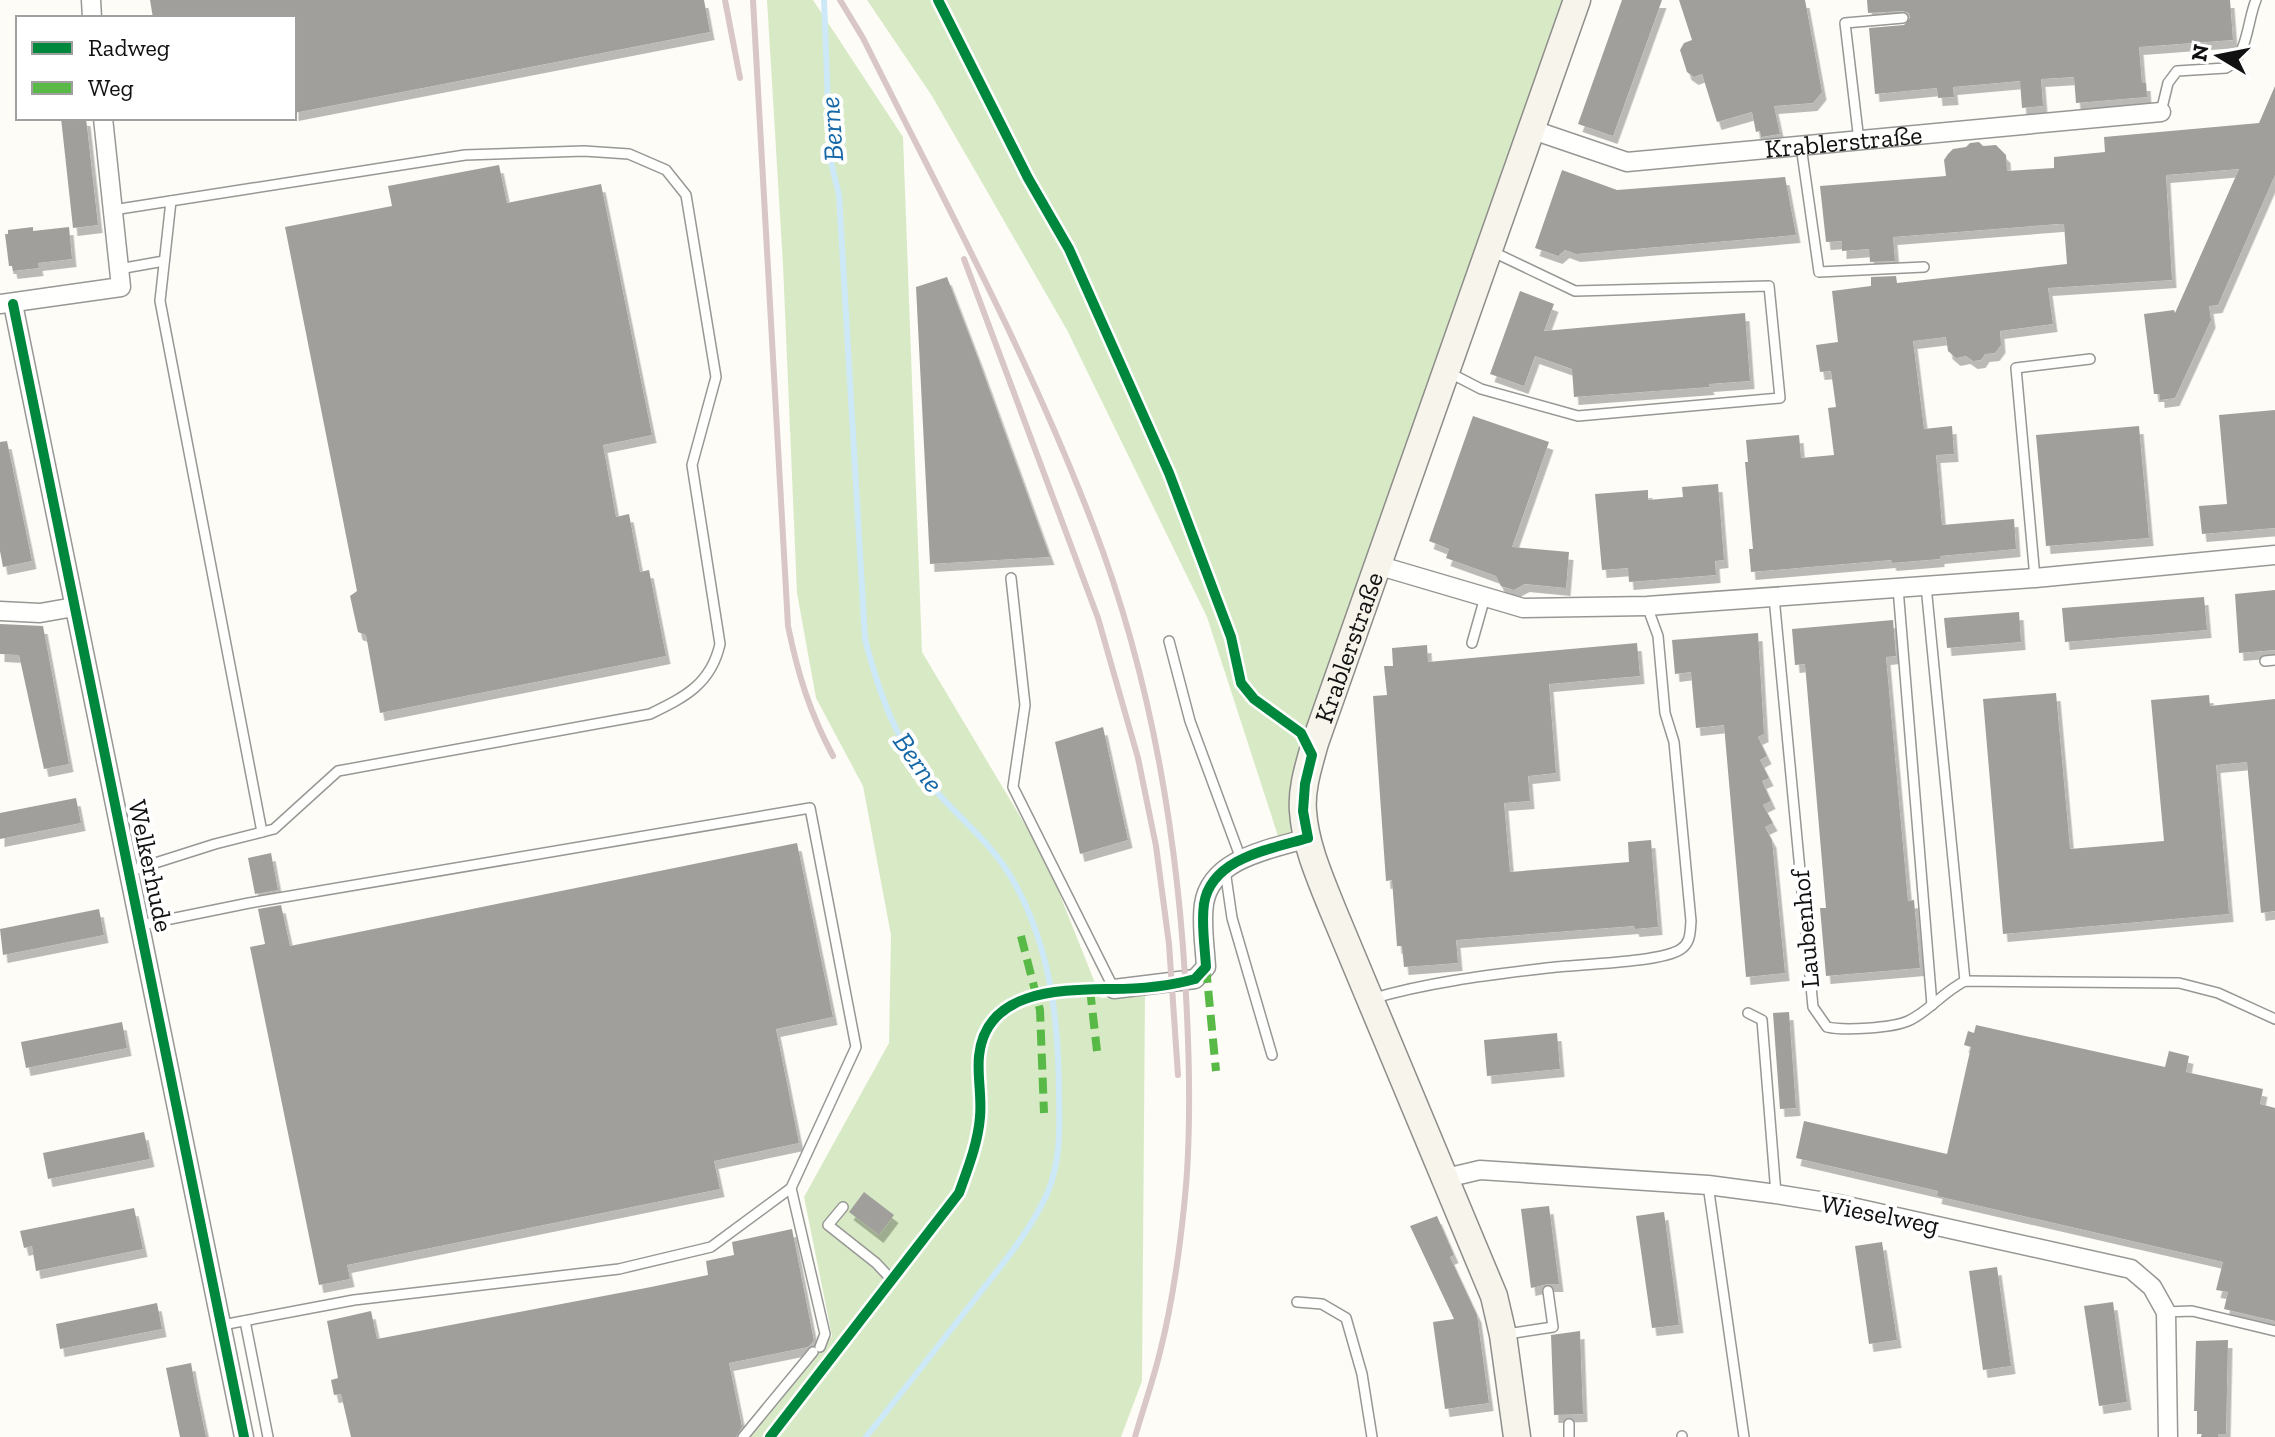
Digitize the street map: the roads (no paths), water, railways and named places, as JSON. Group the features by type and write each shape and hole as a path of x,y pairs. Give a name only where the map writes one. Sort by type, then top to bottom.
{"street":[{"name":"Krablerstraße","path":"1517,1437 1503,1335 1494,1296 1332,908 1308,838 1303,811 1312,755 1577,0"},
{"name":"Krablerstraße","path":"1530,129 1627,162 2161,112"},
{"path":"7,304 120,278 103,120"},
{"name":"Welkerhude","path":"7,304 130,871 244,1437"},
{"path":"1377,565 1523,608 1647,606 2035,578 2275,555"},
{"path":"0,611 40,613 74,607"},
{"path":"1114,989 1195,979 1206,967 1203,907 1207,888 1241,859 1308,838"},
{"name":"Wieselweg","path":"1446,1178 1480,1170 1708,1185 1776,1194 1899,1217 2131,1269 2152,1287 2166,1312"},
{"path":"2166,1312 2168,1437"}],"lane":[{"path":"2161,112 2168,83 2177,71 2233,65 2242,49 2256,0"},
{"path":"1859,141 1845,23 1903,18"},
{"path":"1801,146 1819,272 1924,267"},
{"path":"113,210 465,155 584,151 629,154 666,170 686,195 716,377 692,465 720,644 715,664 702,682 681,699 650,714 338,771 274,829 130,871"},
{"path":"171,201 160,301 262,832"},
{"path":"1445,371 1481,389 1578,416 1780,398 1769,286 1575,291 1488,250"},
{"path":"120,278 164,261"},
{"path":"2035,578 2016,368 2090,359"},
{"path":"1011,578 1025,705 1013,787 1114,989"},
{"path":"1926,586 1965,981 2179,983 2218,993 2275,1019"},
{"path":"1898,588 1932,1005"},
{"path":"1472,643 1485,597"},
{"name":"Laubenhof","path":"1774,597 1813,1007 1827,1027 1842,1031 1908,1021 1949,989 1965,981"},
{"path":"1371,999 1415,988 1674,952 1689,939 1691,921 1674,742 1665,713 1658,636 1647,606"},
{"path":"1169,641 1190,721 1241,859"},
{"path":"141,925 249,903 810,808 856,1047 791,1188 711,1247 619,1269 354,1300 222,1325"},
{"path":"1225,870 1232,918 1272,1055"},
{"path":"1748,1013 1762,1020 1776,1194"},
{"path":"1708,1185 1744,1437"},
{"path":"743,1437 817,1350 825,1334 791,1188"},
{"path":"843,1207 828,1225 876,1263 892,1280"},
{"path":"1503,1335 1553,1327 1548,1291"},
{"path":"1297,1302 1322,1304 1346,1318 1362,1374 1372,1437"},
{"path":"2166,1312 2192,1311 2275,1331"},
{"path":"245,1321 268,1437"},
{"path":"1569,1424 1569,1437"}],"waterway":[{"name":"Berne","path":"824,0 830,158 839,195 865,639 877,681 900,738 936,791 994,853 1025,903 1044,957 1050,985 1059,1070 1057,1159 1040,1208 1004,1262 866,1437"}],"railway":[{"path":"725,0 740,78"},
{"path":"753,0 788,626 806,693 833,756"},
{"path":"840,0 863,38 984,279 1068,462 1114,584 1132,644 1160,766 1178,890 1183,953 1189,1135 1184,1207 1172,1298 1135,1437"},
{"path":"964,259 1098,618 1138,758 1156,846 1169,944 1178,1075"}]}
